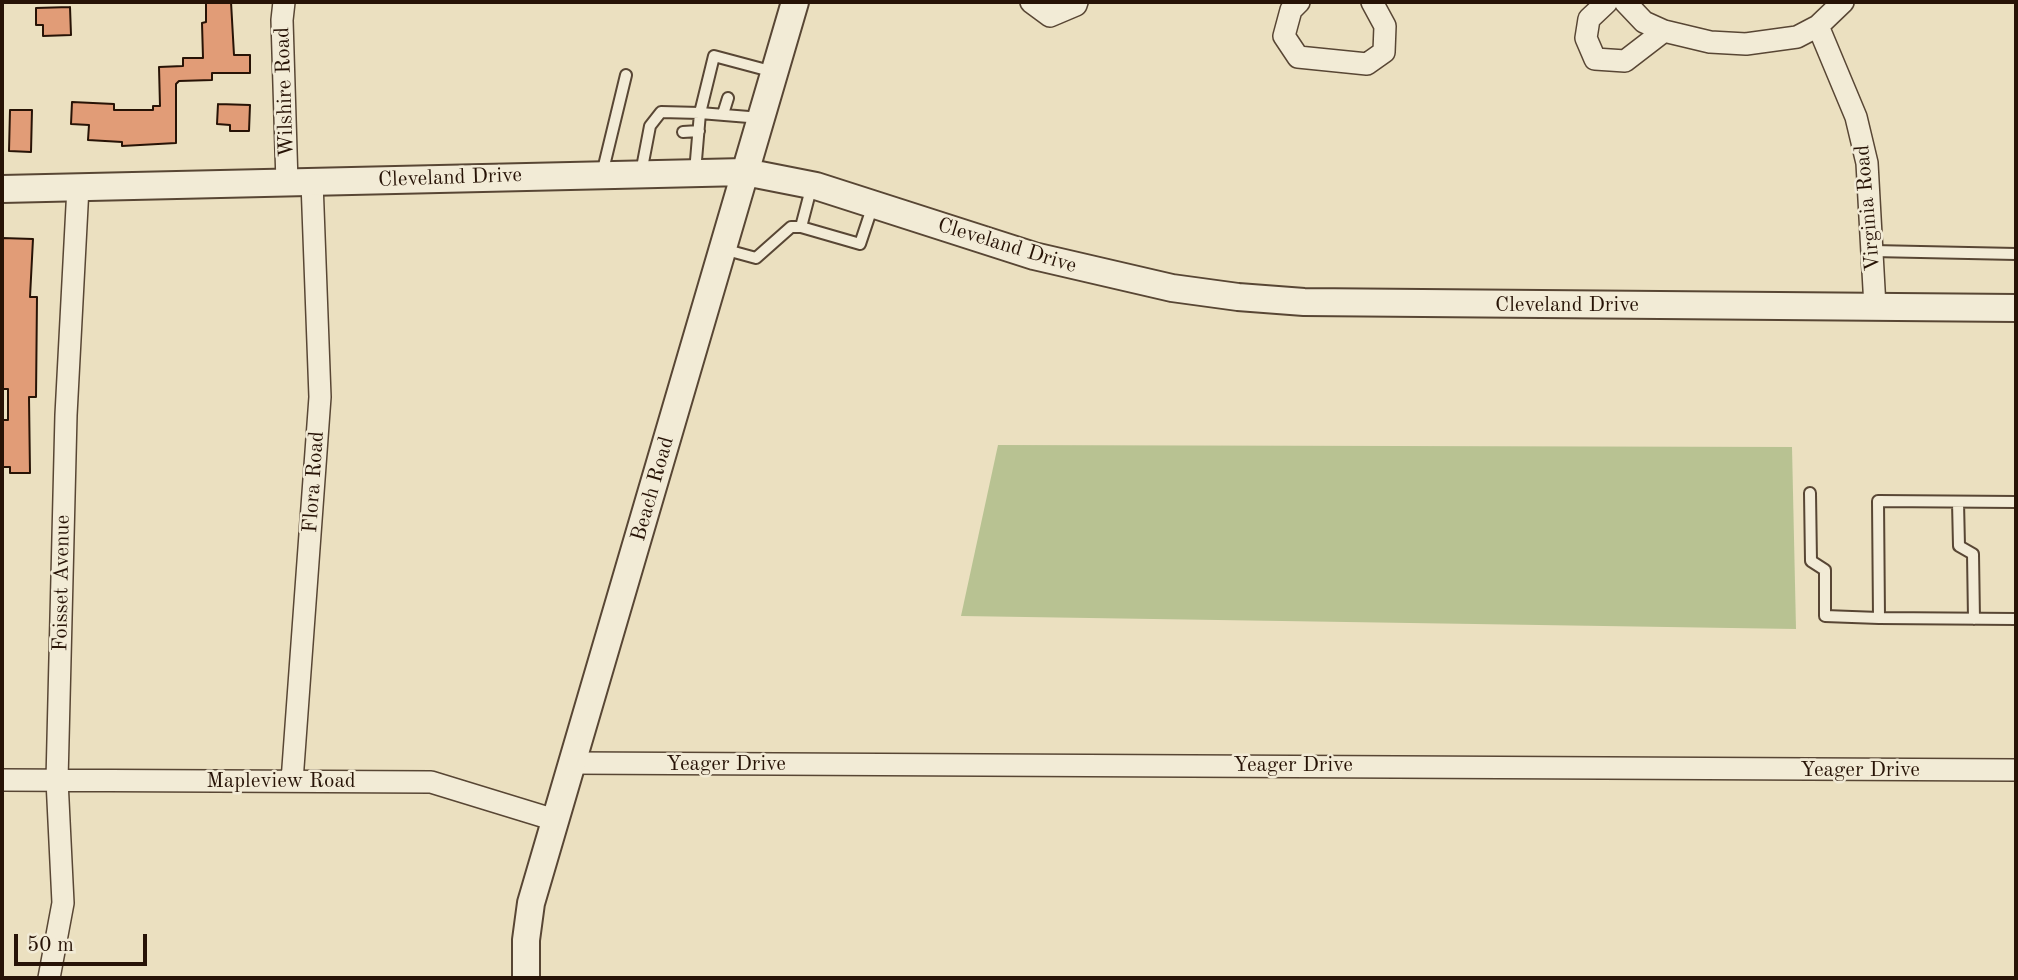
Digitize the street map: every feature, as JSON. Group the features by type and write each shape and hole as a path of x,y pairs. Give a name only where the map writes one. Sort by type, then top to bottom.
{"street":[{"name":"Wilshire Road","path":"285,2 282,20 300,182"},
{"name":"Beach Road","path":"526,978 528,920 570,763 795,2"},
{"path":"1031,2 1050,16 1076,5 1077,2"},
{"path":"1299,2 1291,9 1284,36 1298,57 1367,64 1384,51 1385,26 1372,2"},
{"path":"1607,2 1589,19 1586,38 1595,59 1625,61 1664,31"},
{"path":"1625,2 1644,22 1684,38 1746,44 1780,41 1818,26 1843,2"},
{"name":"Virginia Road","path":"1818,26 1861,135 1867,163 1875,307"},
{"name":"Cleveland Drive","path":"2,189 745,172 812,186 1046,259 1172,288 1238,297 1304,302 2016,308"},
{"name":"Flora Road","path":"292,781 320,397 300,182"},
{"name":"Foisset Avenue","path":"49,978 64,903 57,780 66,415 78,187"},
{"name":"Yeager Drive","path":"570,763 2016,770"},
{"name":"Mapleview Road","path":"2,780 431,782 555,820"}],"lane":[{"path":"695,172 700,113 714,56 774,72"},
{"path":"734,75 738,62"},
{"path":"602,174 626,75"},
{"path":"723,114 728,98"},
{"path":"641,173 661,112 761,118"},
{"path":"684,132 699,131"},
{"path":"801,227 812,186"},
{"path":"723,249 757,258 791,227 801,227 860,244 873,205"},
{"path":"1873,251 2016,254"},
{"path":"1810,494 1811,561 1825,570 1825,616 2016,619"},
{"path":"1879,618 1878,501 2016,502"},
{"path":"1958,502 1959,546 1973,554 1974,619"}],"green space":[{"path":"998,445 1792,447 1796,629 961,616"}],"building":[{"path":"206,2 231,2 234,55 250,55 250,73 212,73 212,80 179,81 176,84 176,143 122,146 122,142 88,140 89,125 71,124 72,102 114,104 114,110 153,110 153,106 160,106 159,67 183,66 183,58 203,58 202,23 206,22"},
{"path":"70,7 71,35 43,36 43,25 36,25 36,8"},
{"path":"218,104 250,105 249,131 230,131 230,125 217,124"},
{"path":"10,110 32,110 31,152 9,151"},
{"path":"2,238 33,239 30,297 37,297 36,397 29,397 30,473 10,473 10,467 2,467 2,420 8,420 8,389 2,389"}]}
